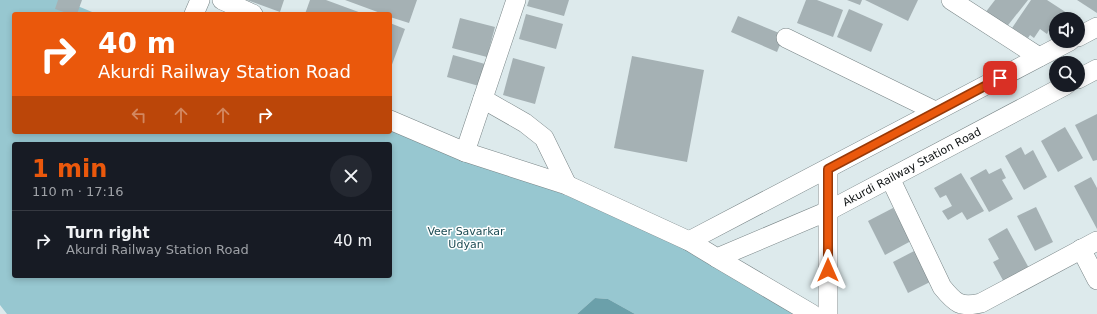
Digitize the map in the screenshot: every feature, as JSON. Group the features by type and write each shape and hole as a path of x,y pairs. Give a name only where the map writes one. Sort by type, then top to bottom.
{"street":[{"path":"195,12 200,0"},
{"path":"222,0 249,12"},
{"path":"465,152 516,0"},
{"path":"951,0 1039,58"},
{"path":"1085,33 1097,27"},
{"path":"786,38 935,112"},
{"path":"689,241 1057,48"},
{"path":"1085,75 1097,69"},
{"name":"Akurdi Railway Station Road","path":"717,258 828,211 1053,92"},
{"path":"483,99 525,122 544,138 567,185"},
{"path":"392,121 465,152 567,185 689,241 812,314"},
{"path":"828,169 828,314"},
{"path":"890,178 942,287 952,300 967,306 981,303 1089,245 1097,280"}],"green space":[{"name":"Veer Savarkar Udyan","path":"0,0 63,0 92,12 12,12 12,134 392,134 392,128 691,244 809,314 635,314 608,299 595,298 577,314 7,314 0,305"}],"shaded area":[{"path":"595,298 608,299 635,314 577,314"}],"building":[{"path":"58,0 82,0 78,12 64,12 55,9"},
{"path":"247,0 284,0 280,12"},
{"path":"310,0 326,0 359,12 306,12"},
{"path":"345,0 417,0 409,23 392,18 392,12 378,12"},
{"path":"529,0 569,0 564,16 527,6"},
{"path":"806,0 817,0 843,10 833,37 797,23"},
{"path":"847,0 862,0 860,5"},
{"path":"865,0 918,0 908,21"},
{"path":"995,0 1028,0 1005,29 985,13"},
{"path":"1031,0 1047,0 1065,12 1049,12 1049,30 1047,34 1040,29 1034,38 1030,35 1028,38 1012,28"},
{"path":"1077,0 1097,0 1097,13"},
{"path":"849,9 883,24 871,52 837,37"},
{"path":"526,14 563,24 556,49 519,39"},
{"path":"738,16 784,35 777,52 731,32"},
{"path":"460,18 495,27 487,57 452,48"},
{"path":"392,24 405,29 392,65"},
{"path":"453,55 485,64 479,86 447,77"},
{"path":"632,56 704,70 687,162 614,148"},
{"path":"513,58 545,67 535,104 503,95"},
{"path":"1097,114 1097,160 1093,161 1075,125"},
{"path":"1065,127 1083,158 1058,172 1041,141"},
{"path":"1021,147 1025,155 1033,150 1047,177 1024,190 1005,156"},
{"path":"1001,168 1006,178 1002,180 1013,199 989,212 970,178 986,169 989,174"},
{"path":"961,173 984,211 967,220 962,212 948,220 942,211 952,206 946,195 940,198 934,188"},
{"path":"1091,177 1097,188 1097,229 1074,186"},
{"path":"1036,207 1053,242 1035,251 1017,216"},
{"path":"893,208 911,241 885,255 868,221"},
{"path":"1007,228 1030,270 1005,284 993,262 999,259 988,239"},
{"path":"916,250 932,281 908,293 893,262"}],"route":[{"path":"828,270 828,169 1000,78"}]}
